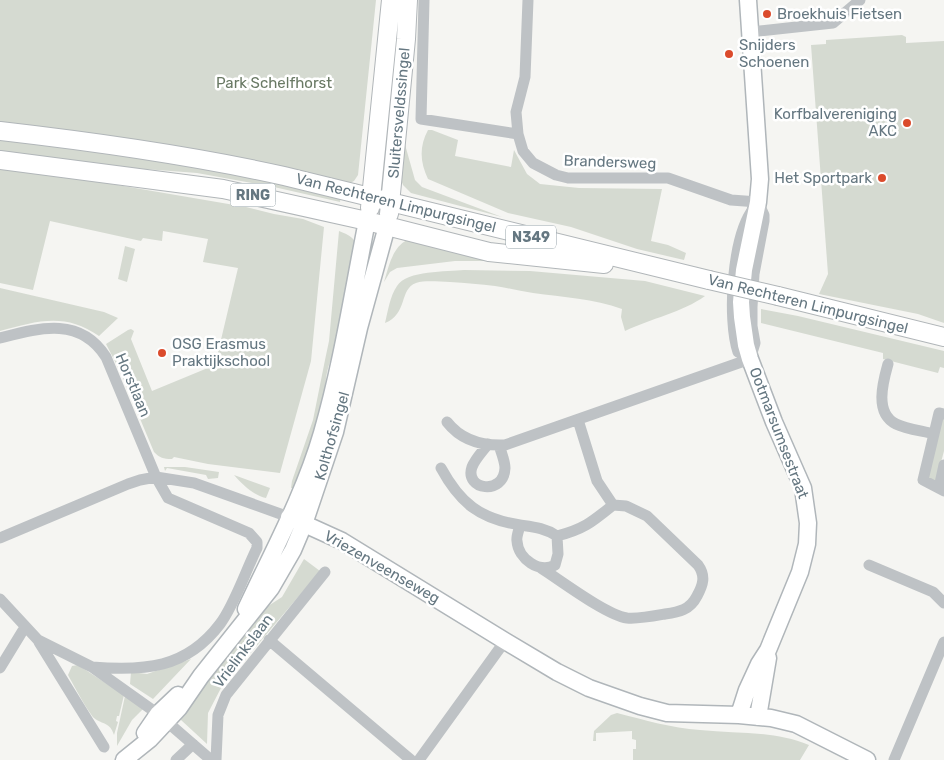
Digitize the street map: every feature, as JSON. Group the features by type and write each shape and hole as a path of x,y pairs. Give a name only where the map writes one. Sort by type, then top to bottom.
{"main road":[{"name":"Sluitersveldssingel","path":"367,221 391,0"},
{"name":"Sluitersveldssingel","path":"387,226 391,202 408,0"},
{"name":"Ootmarsumsestraat","path":"739,715 747,690 768,650 800,572 807,544 808,523 803,488 774,422 750,360 744,332 741,302 744,270 758,202 760,179 748,0"},
{"name":"Van Rechteren Limpurgsingel","path":"0,131 113,145 224,163 944,337"},
{"name":"Van Rechteren Limpurgsingel","path":"0,160 223,189 367,221 489,252 671,271"},
{"name":"Kolthofsingel","path":"238,629 289,517 311,464 324,425 367,221"},
{"name":"Kolthofsingel","path":"130,755 162,717 190,694 201,676 271,588 288,559 304,524 335,432 359,328 387,226"},
{"name":"Vriezenveenseweg","path":"289,517 342,541 505,641 557,672 585,686 667,714 758,717"},
{"name":"Ootmarsumsestraat","path":"758,717 761,694 768,667 768,650"},
{"path":"758,717 796,724 867,760"}],"street":[{"name":"Sluitersveldssingel","path":"424,0 421,119 518,134"},
{"path":"518,134 516,112 525,77 528,0"},
{"path":"751,32 833,23 860,0"},
{"name":"Brandersweg","path":"518,134 523,151 533,162 556,175 577,178 668,178 731,200 758,202"},
{"name":"Horstlaan","path":"0,338 34,329 56,327 71,330 98,345 106,357 156,477"},
{"path":"447,422 465,437 494,445 505,445 750,360"},
{"path":"888,364 882,389 882,406 889,417 896,424 934,434"},
{"path":"944,414 939,413 922,480 941,489 944,465"},
{"path":"578,420 597,481 613,506"},
{"path":"441,468 458,495 490,518 548,530 557,536 578,531 613,506 626,506 647,516 698,565 703,572 704,580 689,608 679,612 627,618 614,613 533,565 522,556 517,542 520,525"},
{"path":"92,667 119,669 148,668 163,665 191,652 202,644 221,623 257,548 257,542 249,533 168,498 156,477"},
{"name":"Vriezenveenseweg","path":"0,538 128,484 156,477 194,483 289,517"},
{"path":"541,568 550,568 556,564 558,554 557,536"},
{"path":"869,565 933,592 944,603"},
{"name":"Vrielinkslaan","path":"216,760 218,715 226,694 325,572"},
{"path":"0,599 38,640 104,747"},
{"path":"0,668 25,627"},
{"path":"38,640 92,667 162,717 211,760"},
{"path":"268,640 411,760"},
{"path":"419,760 505,641"},
{"path":"894,760 944,642"},
{"path":"176,760 193,744"}],"green space":[{"name":"Park Schelfhorst","path":"0,0 376,0 358,175 354,181 348,184 0,124"},
{"name":"Het Sportpark","path":"902,35 906,37 906,43 944,41 944,323 918,314 819,294 828,274 811,45 826,44 826,40"},
{"path":"428,130 458,140 455,156 511,167 514,150 527,174 540,184 579,188 662,189 651,241 668,245 686,253 684,260 637,249 571,227 508,213 428,179 423,167 422,148"},
{"path":"0,138 158,158 341,196 340,202 274,187 197,173 105,166 0,153"},
{"path":"404,141 415,180 422,187 502,217 411,193 401,180"},
{"path":"0,168 94,181 246,207 303,219 324,227 311,361 280,473 208,464 174,457 166,459 158,456 154,452 120,371 106,344 128,330 134,331 131,339 152,391 215,365 238,268 203,262 208,239 163,231 162,241 143,238 141,241 50,221 33,290 0,283"},
{"path":"339,231 351,237 357,247 339,340 327,374 327,394 296,489 291,488 292,481 313,420 329,341"},
{"path":"407,240 425,243 488,261 455,261 397,268 390,272 384,282 394,253"},
{"path":"125,246 135,249 127,282 118,279"},
{"path":"464,270 530,271 645,281 705,296 687,307 625,331 621,317 622,309 600,303 490,285 424,282 411,286 397,314 385,323 393,294 402,281 418,274"},
{"path":"0,288 104,312 118,318 99,336 87,328 62,321 26,324 0,331"},
{"path":"761,309 944,351 944,368 940,367 938,373 883,359 883,353 761,323"},
{"path":"944,418 944,451 936,481 927,479 941,420"},
{"path":"164,467 185,467 219,472 218,478 208,479 206,475 167,468 165,471"},
{"path":"234,475 270,488 266,498 253,492"},
{"path":"304,559 320,571 221,688 208,713 207,744 181,720 181,714 262,610 282,597"},
{"path":"191,659 153,699 130,684 131,672 147,674"},
{"path":"78,665 124,695 119,716 117,716 116,721 118,722 114,735 108,726 91,715 68,675 72,666"},
{"path":"125,696 143,709 132,720 117,746 117,733"},
{"path":"617,713 689,729 755,733 782,737 809,745 800,760 633,760 633,749 636,749 636,740 632,739 632,731 596,733 596,741 593,741 594,731 611,715"}],"place":[{"name":"Broekhuis Fietsen","path":"767,14"},
{"name":"Snijders Schoenen","path":"729,54"},
{"name":"Korfbalvereniging AKC","path":"907,123"},
{"name":"Het Sportpark","path":"882,178"},
{"name":"OSG Erasmus Praktijkschool","path":"162,353"}]}
